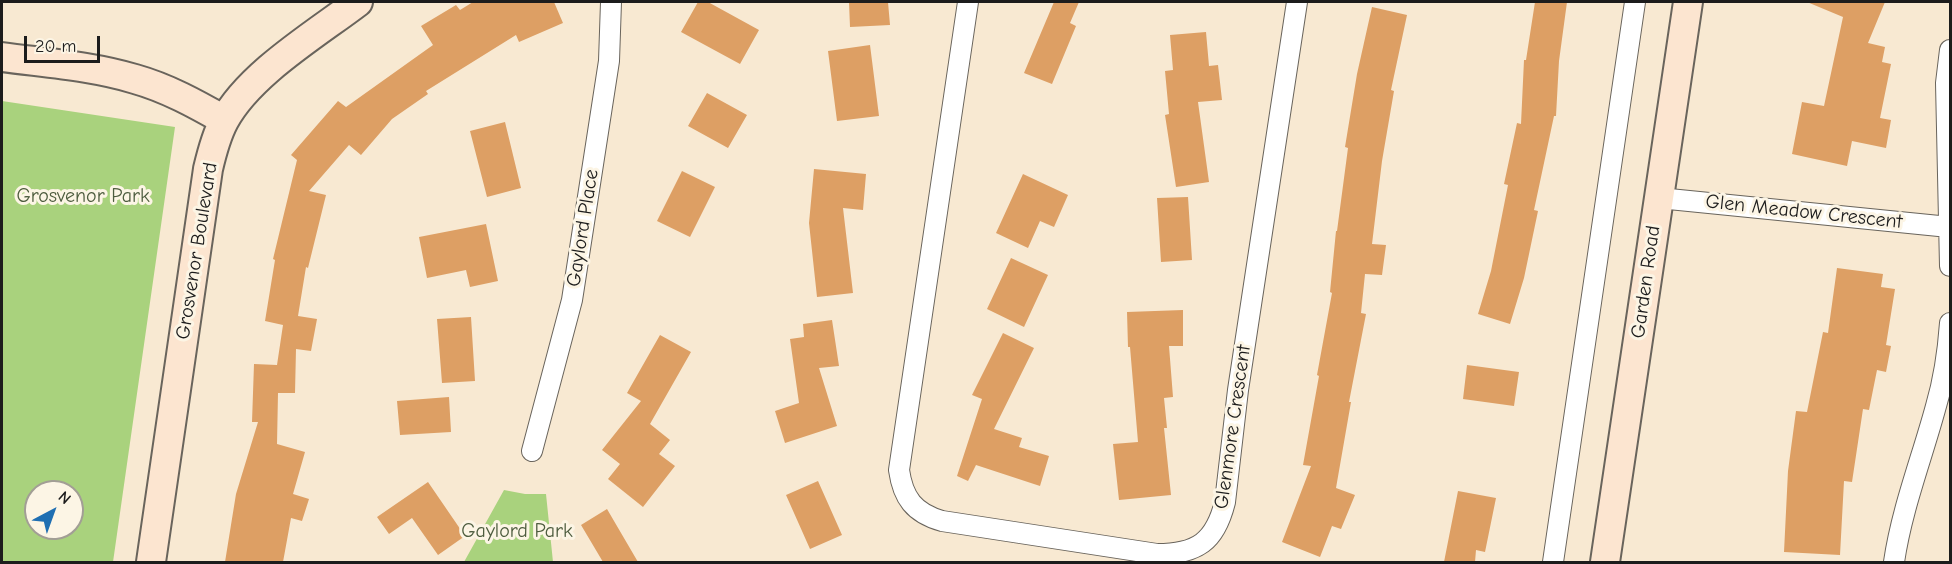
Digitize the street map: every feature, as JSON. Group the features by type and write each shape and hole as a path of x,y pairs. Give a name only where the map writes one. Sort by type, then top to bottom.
{"street":[{"name":"Grosvenor Boulevard","path":"151,562 208,169 215,143 224,120 244,93 264,72 358,2"},
{"name":"Gaylord Place","path":"532,451 572,300 609,61 611,2"},
{"name":"Glenmore Crescent","path":"968,2 899,470 904,490 910,502 918,510 942,521 1157,554 1190,551 1203,542 1215,531 1225,502 1238,390 1297,2"},
{"path":"1553,562 1635,2"},
{"name":"Garden Road","path":"1605,562 1688,2"},
{"path":"1950,50 1946,83 1950,266"},
{"path":"2,57 103,71 134,79 171,92 224,120"},
{"name":"Glen Meadow Crescent","path":"1659,198 1949,227"},
{"path":"1894,562 1901,524 1945,370 1950,323"}],"green space":[{"name":"Grosvenor Park","path":"2,101 175,127 113,562 2,562"},
{"name":"Gaylord Park","path":"504,490 525,494 546,494 553,562 464,562"}],"building":[{"path":"473,2 554,2 563,23 519,42 516,35 426,91 428,94 392,119 361,155 349,145 309,191 326,195 308,268 306,267 298,316 317,319 311,351 296,349 295,393 278,393 277,444 305,452 293,494 309,499 302,521 291,518 283,562 225,562 236,494 258,422 252,422 254,364 277,365 283,325 265,321 275,260 273,259 297,160 291,155 338,101 346,107 433,45 421,26 456,5 460,10"},
{"path":"698,2 708,2 759,30 740,64 681,32"},
{"path":"849,2 888,2 890,25 850,27"},
{"path":"1054,2 1079,2 1070,23 1076,26 1052,84 1024,73"},
{"path":"1535,2 1567,2 1559,61 1556,116 1554,116 1534,210 1538,211 1524,278 1510,324 1478,314 1491,271 1508,185 1504,184 1517,123 1521,124 1524,60 1526,60"},
{"path":"1807,2 1885,2 1868,43 1885,47 1882,62 1891,64 1880,118 1891,120 1886,148 1852,141 1847,166 1792,154 1802,102 1824,106 1843,17"},
{"path":"1372,7 1407,15 1391,90 1394,91 1382,161 1372,244 1386,245 1382,275 1365,274 1361,313 1366,314 1349,402 1351,402 1336,488 1355,495 1341,529 1332,526 1320,557 1282,542 1311,466 1303,465 1332,293 1330,292 1336,231 1348,148 1345,147 1357,74"},
{"path":"1206,32 1209,66 1218,65 1222,100 1198,102 1209,182 1176,187 1165,115 1169,114 1165,71 1173,70 1170,35"},
{"path":"870,45 879,116 837,121 828,51"},
{"path":"707,93 747,115 728,148 688,126"},
{"path":"505,122 521,188 487,197 470,131"},
{"path":"814,169 866,174 863,210 843,208 853,293 817,297 809,223"},
{"path":"682,171 715,187 690,237 657,221"},
{"path":"1023,174 1068,195 1054,227 1040,221 1028,248 996,233"},
{"path":"1188,197 1192,260 1161,262 1157,198"},
{"path":"486,224 498,281 470,287 466,270 427,278 419,237"},
{"path":"1011,258 1048,275 1024,327 987,309"},
{"path":"1837,268 1883,274 1881,287 1895,289 1886,345 1891,346 1886,372 1877,370 1869,410 1863,409 1852,482 1844,481 1840,555 1784,552 1788,471 1796,411 1807,412 1823,332 1828,333"},
{"path":"1183,310 1183,346 1169,346 1173,397 1164,398 1167,428 1164,428 1171,495 1119,500 1113,444 1138,442 1130,347 1128,347 1127,312"},
{"path":"471,317 475,381 442,383 437,319"},
{"path":"832,320 839,366 819,368 837,426 785,443 775,411 799,403 790,339 804,337 803,324"},
{"path":"1003,333 1034,348 994,429 1022,438 1019,447 1049,456 1040,486 976,465 968,481 957,476 982,399 972,395"},
{"path":"660,335 691,352 650,424 670,440 659,454 675,466 643,507 608,479 620,464 602,450 641,401 627,393"},
{"path":"1467,365 1519,372 1514,406 1463,399"},
{"path":"449,397 451,432 400,435 397,401"},
{"path":"818,481 842,535 810,549 786,495"},
{"path":"428,482 465,536 438,555 412,518 389,534 377,517"},
{"path":"1458,491 1496,498 1485,552 1476,550 1475,562 1444,562"},
{"path":"607,509 638,562 603,562 581,525"}]}
